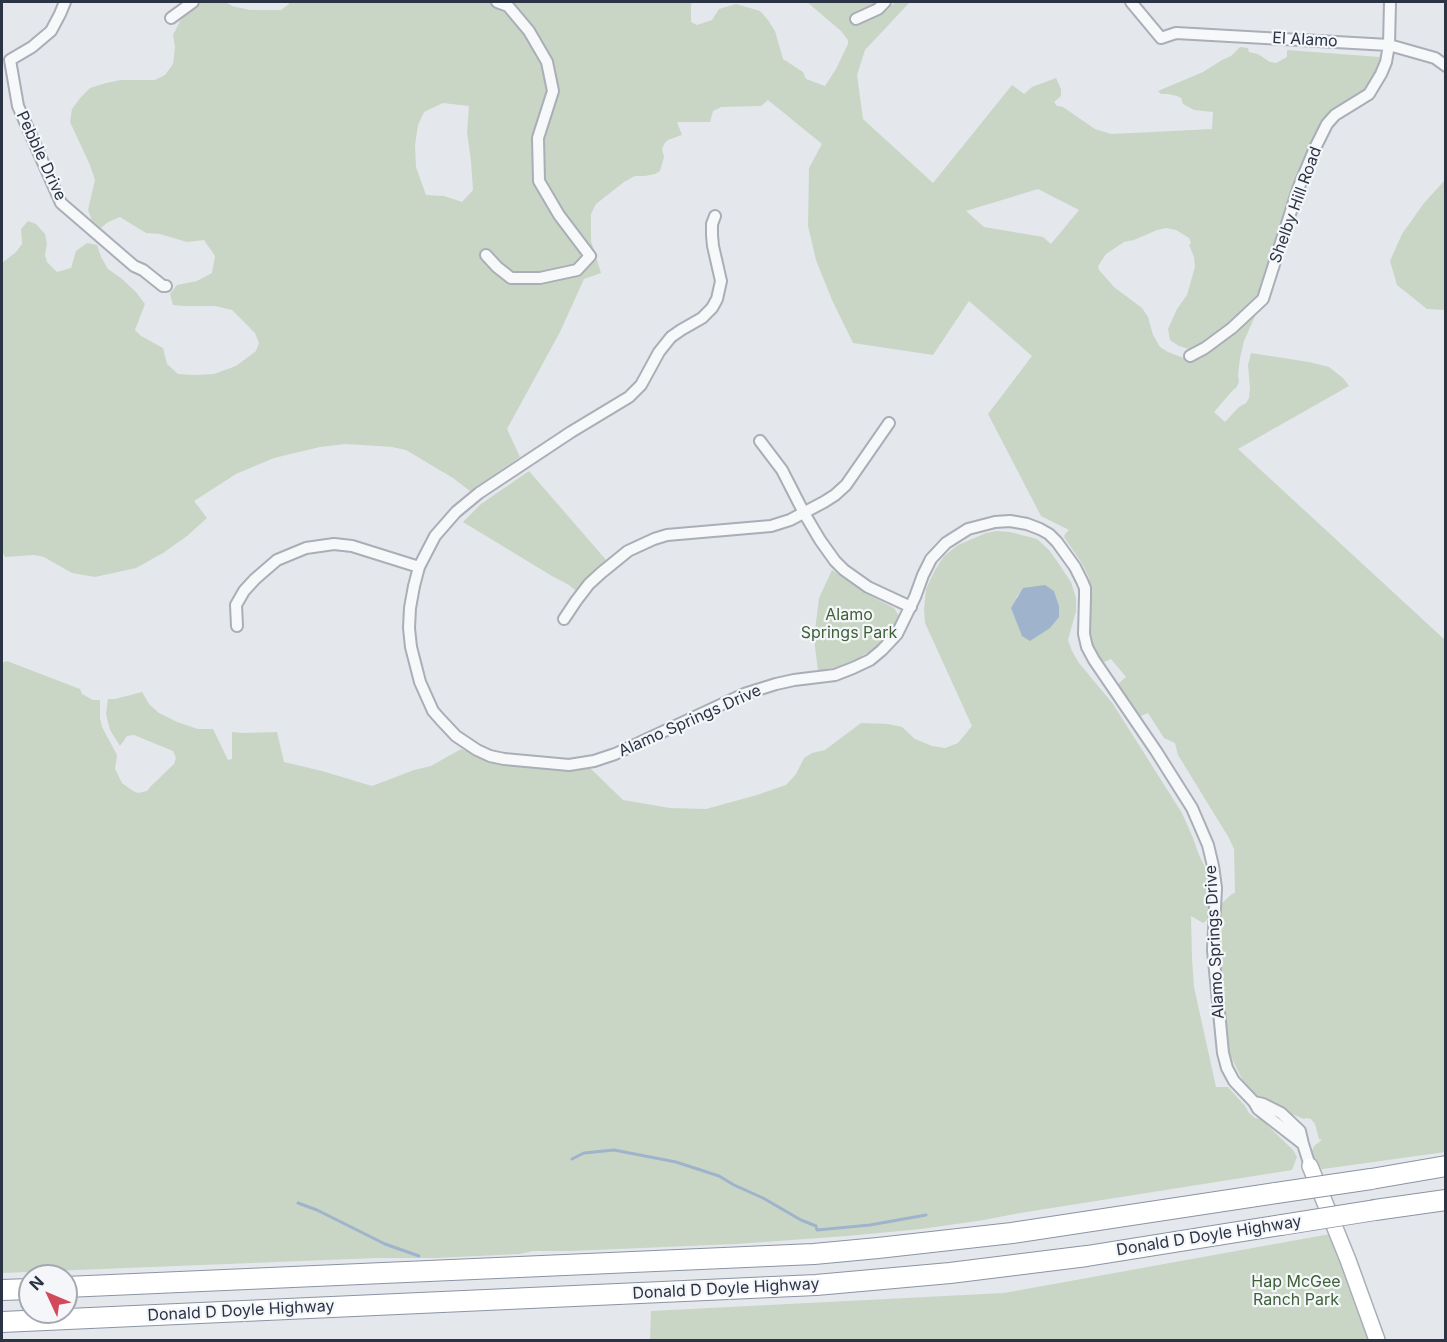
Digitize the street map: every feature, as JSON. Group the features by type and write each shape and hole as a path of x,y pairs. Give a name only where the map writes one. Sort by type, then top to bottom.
{"highway":[{"name":"Donald D Doyle Highway","path":"78,1286 814,1254 1012,1233 1446,1166"},
{"name":"Donald D Doyle Highway","path":"2,1322 816,1286 950,1273 1087,1256 1446,1200"},
{"path":"2,1290 18,1289"}],"street":[{"name":"Pebble Drive","path":"65,2 51,31 32,47 10,60 18,106 61,203 134,266 166,286"},
{"path":"171,18 193,2"},
{"path":"486,255 511,278 540,278 578,270 590,256 559,215 539,181 538,138 553,91 547,62 529,32 508,6 497,2"},
{"path":"856,19 878,9 885,2"},
{"name":"El Alamo","path":"1131,2 1161,38 1176,33 1389,45 1435,58 1446,66"},
{"name":"Shelby Hill Road","path":"1190,356 1232,328 1263,299 1298,189 1327,124 1335,115 1369,94 1381,74 1389,45 1390,2"},
{"name":"Alamo Springs Drive","path":"715,216 711,235 721,281 717,299 712,308 702,318 671,338 659,352 635,392 624,401 562,437 479,493 456,512 435,536 419,567 410,608 409,628 411,647 420,682 428,700 440,719 456,736 490,756 561,764 594,761 615,754 735,698 794,680 835,675 870,660 897,634 931,560 956,536 968,529 994,522 1010,521 1040,528 1057,542 1071,560 1085,588 1084,634 1087,647 1192,808 1208,845 1216,888 1213,950 1223,1053 1227,1068 1234,1081 1254,1101 1281,1113 1300,1131 1310,1166"},
{"path":"564,619 589,584 601,573 628,551 654,539 680,534 771,526 804,513 835,495 846,485 889,423"},
{"path":"760,441 782,470 804,513 835,561 868,587 911,607"},
{"path":"237,626 236,605 244,591 277,560 306,548 334,544 352,546 419,567"},
{"path":"1310,1166 1348,1260 1377,1341"}],"green space":[{"path":"203,2 226,2 232,6 250,10 281,10 289,2 693,2 691,22 697,25 712,20 719,9 736,4 760,11 775,31 783,59 803,72 806,79 825,86 836,69 848,40 841,31 807,2 879,2 859,13 862,23 885,12 895,2 910,2 865,50 857,75 863,119 933,183 1012,85 1024,94 1032,87 1056,78 1061,89 1061,96 1054,102 1057,106 1063,107 1095,129 1111,134 1212,129 1213,112 1194,110 1183,104 1181,98 1161,94 1158,91 1203,72 1231,56 1240,47 1248,48 1249,52 1276,63 1287,57 1287,50 1380,57 1372,81 1362,93 1332,111 1316,134 1285,209 1262,294 1217,336 1192,350 1170,340 1168,329 1177,309 1187,295 1195,267 1189,238 1176,230 1166,228 1157,230 1124,242 1106,254 1098,266 1114,287 1142,308 1160,347 1189,360 1201,358 1256,314 1244,341 1240,358 1239,382 1214,412 1225,422 1249,398 1248,365 1251,353 1329,367 1349,386 1238,449 1445,640 1445,1152 1316,1170 1311,1153 1314,1146 1322,1140 1319,1139 1315,1124 1311,1119 1304,1119 1268,1104 1243,1081 1230,1055 1227,1042 1221,964 1222,903 1235,893 1234,849 1178,755 1175,743 1164,738 1148,713 1139,715 1118,684 1126,677 1111,659 1104,662 1097,656 1089,639 1089,578 1064,537 1069,530 1041,516 988,414 1032,356 969,301 933,355 853,343 816,260 808,226 809,168 822,144 768,100 761,106 721,107 713,111 710,122 677,122 682,135 664,144 662,149 664,157 660,171 645,176 635,176 596,204 591,214 591,241 601,273 584,279 560,332 507,429 520,457 470,491 406,450 346,444 320,447 274,458 236,474 194,501 207,518 163,553 136,568 95,577 72,573 44,557 34,555 5,557 2,551 2,263 22,244 21,229 28,221 36,224 45,234 47,262 57,272 71,268 76,251 87,243 97,245 108,269 136,292 145,304 135,330 141,336 163,348 167,364 178,374 214,374 236,366 256,351 259,343 255,333 232,310 215,306 173,305 170,294 177,285 197,281 212,273 215,256 204,240 187,242 160,234 146,233 120,217 101,228 92,221 88,210 95,180 70,122 72,109 90,88 121,80 155,80 165,75 173,64 175,47 173,35 180,21 192,8","holes":["443,103 469,106 467,132 473,190 462,202 444,196 426,195 416,167 415,145 418,125 424,112","1038,189 1079,210 1051,244 1043,237 984,227 966,211"]},
{"path":"1445,180 1445,310 1427,309 1397,285 1390,261 1402,234 1424,203"},
{"path":"529,471 607,561 577,592 463,522 481,504"},
{"path":"996,531 1037,539 1049,550 1071,582 1076,598 1076,611 1068,640 1072,651 1079,663 1113,704 1182,813 1207,871 1209,915 1203,923 1191,916 1192,958 1194,987 1216,1087 1228,1087 1249,1113 1261,1119 1293,1150 1297,1157 1292,1170 984,1220 847,1236 736,1244 533,1251 520,1254 435,1258 377,1258 78,1270 78,1264 18,1264 18,1272 2,1273 2,663 7,661 80,689 82,694 93,700 100,700 102,727 117,755 115,769 122,783 138,793 147,791 174,764 176,758 173,751 134,735 127,736 120,746 110,730 106,714 108,699 142,692 149,704 159,713 198,729 213,729 228,760 232,759 232,732 277,732 284,762 372,786 431,766 461,749 481,757 589,767 623,800 670,808 706,809 786,785 796,774 804,758 812,753 825,750 861,723 902,727 915,739 932,746 945,748 958,743 972,726 925,623 924,610 926,589 935,570 944,556 958,545","holes":["1024,588 1054,591 1059,606 1016,598"]},
{"name":"Alamo Springs Park","path":"832,570 867,594 894,608 899,616 897,625 878,646 857,659 818,671 814,639 819,598"},
{"name":"Hap McGee Ranch Park","path":"1330,1234 1373,1340 650,1340 651,1311 1004,1293"}],"water":[{"path":"1045,585 1054,591 1059,606 1059,617 1050,628 1030,641 1022,636 1011,608 1023,588"}],"waterway":[{"path":"572,1159 584,1153 614,1150 676,1162 719,1176 816,1226 817,1230 870,1225 926,1215"},
{"path":"298,1203 385,1244 419,1256"}]}
